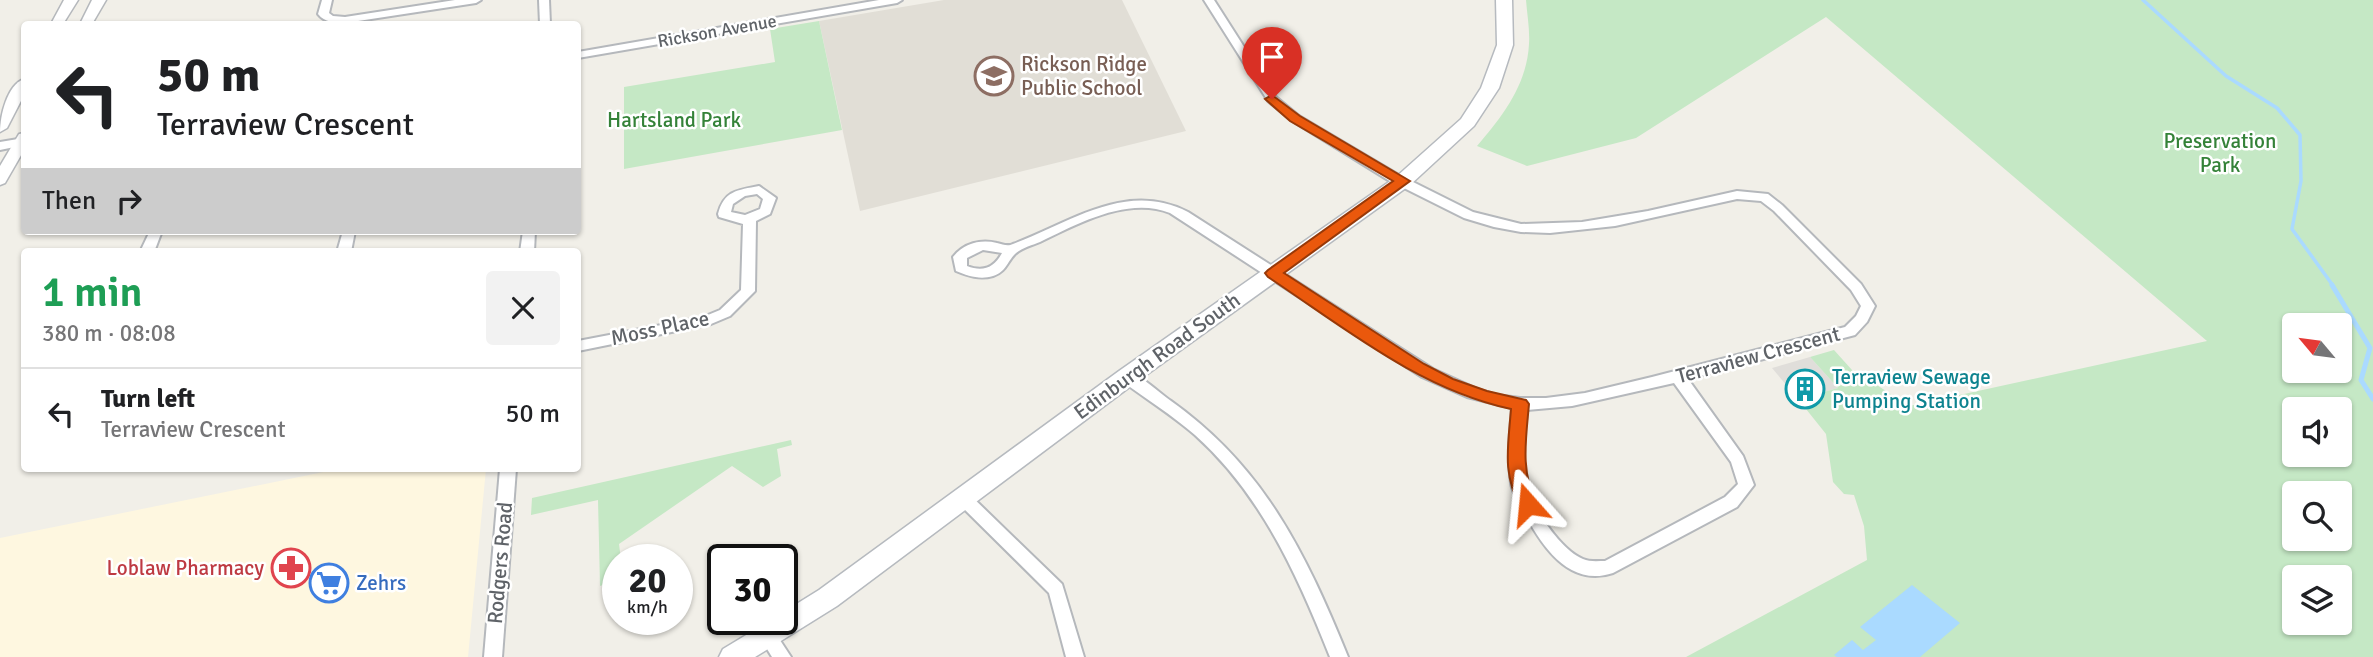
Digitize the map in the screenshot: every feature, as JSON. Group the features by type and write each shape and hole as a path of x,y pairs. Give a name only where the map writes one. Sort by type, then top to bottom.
{"main road":[{"name":"Edinburgh Road South","path":"732,657 828,598 1127,377 1403,181 1468,122 1490,88 1505,45 1504,0"}],"street":[{"path":"59,21 71,0"},
{"path":"88,21 99,0"},
{"path":"327,0 323,13 330,19 345,20 469,1"},
{"path":"544,0 545,21"},
{"name":"Rickson Avenue","path":"581,54 897,0"},
{"path":"1209,0 1272,99 1295,118 1403,181"},
{"path":"0,128 21,89"},
{"path":"0,146 21,141"},
{"path":"0,180 21,143"},
{"name":"Terraview Crescent","path":"1010,251 1088,216 1135,204 1156,204 1176,213 1273,273 1418,368 1447,383 1485,397 1520,404 1568,402 1678,377 1850,331 1862,319 1868,306 1856,287 1778,208 1764,198 1737,195 1573,228 1544,230 1495,224 1458,210 1403,181"},
{"name":"Moss Place","path":"581,345 706,321 725,313 748,291 750,221"},
{"path":"1127,377 1200,432 1226,458 1281,529 1321,610 1339,657"},
{"path":"1520,404 1516,456 1519,487 1540,528 1561,554 1582,567 1607,568 1731,502 1746,485 1738,460 1678,377"},
{"name":"Rodgers Road","path":"493,657 508,472"},
{"path":"963,498 1056,589 1075,657"},
{"path":"768,636 782,657"}],"shaded area":[{"name":"Rickson Ridge Public School","path":"944,0 1122,0 1186,131 860,211 819,21"},
{"path":"1810,357 1838,388 1798,399 1772,368"},
{"path":"323,472 486,472 468,657 0,657 0,538"}],"green space":[{"name":"Preservation Park","path":"1526,0 2373,0 2373,657 1686,657 1867,560 1864,526 1854,495 1844,494 1833,482 1826,434 1798,399 1838,388 1810,357 1834,350 1861,380 1866,378 1909,406 2207,341 1826,17 1636,138 1527,166 1477,146 1504,112 1518,87 1527,59 1529,28"},
{"name":"Hartsland Park","path":"819,21 842,130 624,169 624,87 775,62 770,29"},
{"path":"791,440 792,445 777,449 781,476 763,487 732,466 619,544 602,544 600,586 598,500 531,515 532,498"}],"water":[{"path":"1912,585 1960,623 1920,657 1834,655 1852,640 1863,650 1876,640 1860,627"}],"waterway":[{"path":"2143,0 2226,76 2277,108 2300,135 2301,181 2292,229 2334,287"},
{"path":"2332,285 2370,348 2361,380 2373,399"}],"place":[{"name":"Rickson Ridge Public School","path":"994,76"},
{"name":"Terraview Sewage Pumping Station","path":"1805,389"},
{"name":"Loblaw Pharmacy","path":"291,568"},
{"name":"Zehrs","path":"329,583"}],"route":[{"path":"1272,99 1295,118 1403,181 1273,273 1418,368 1447,383 1485,397 1520,404 1516,456 1519,487 1528,504"}]}
